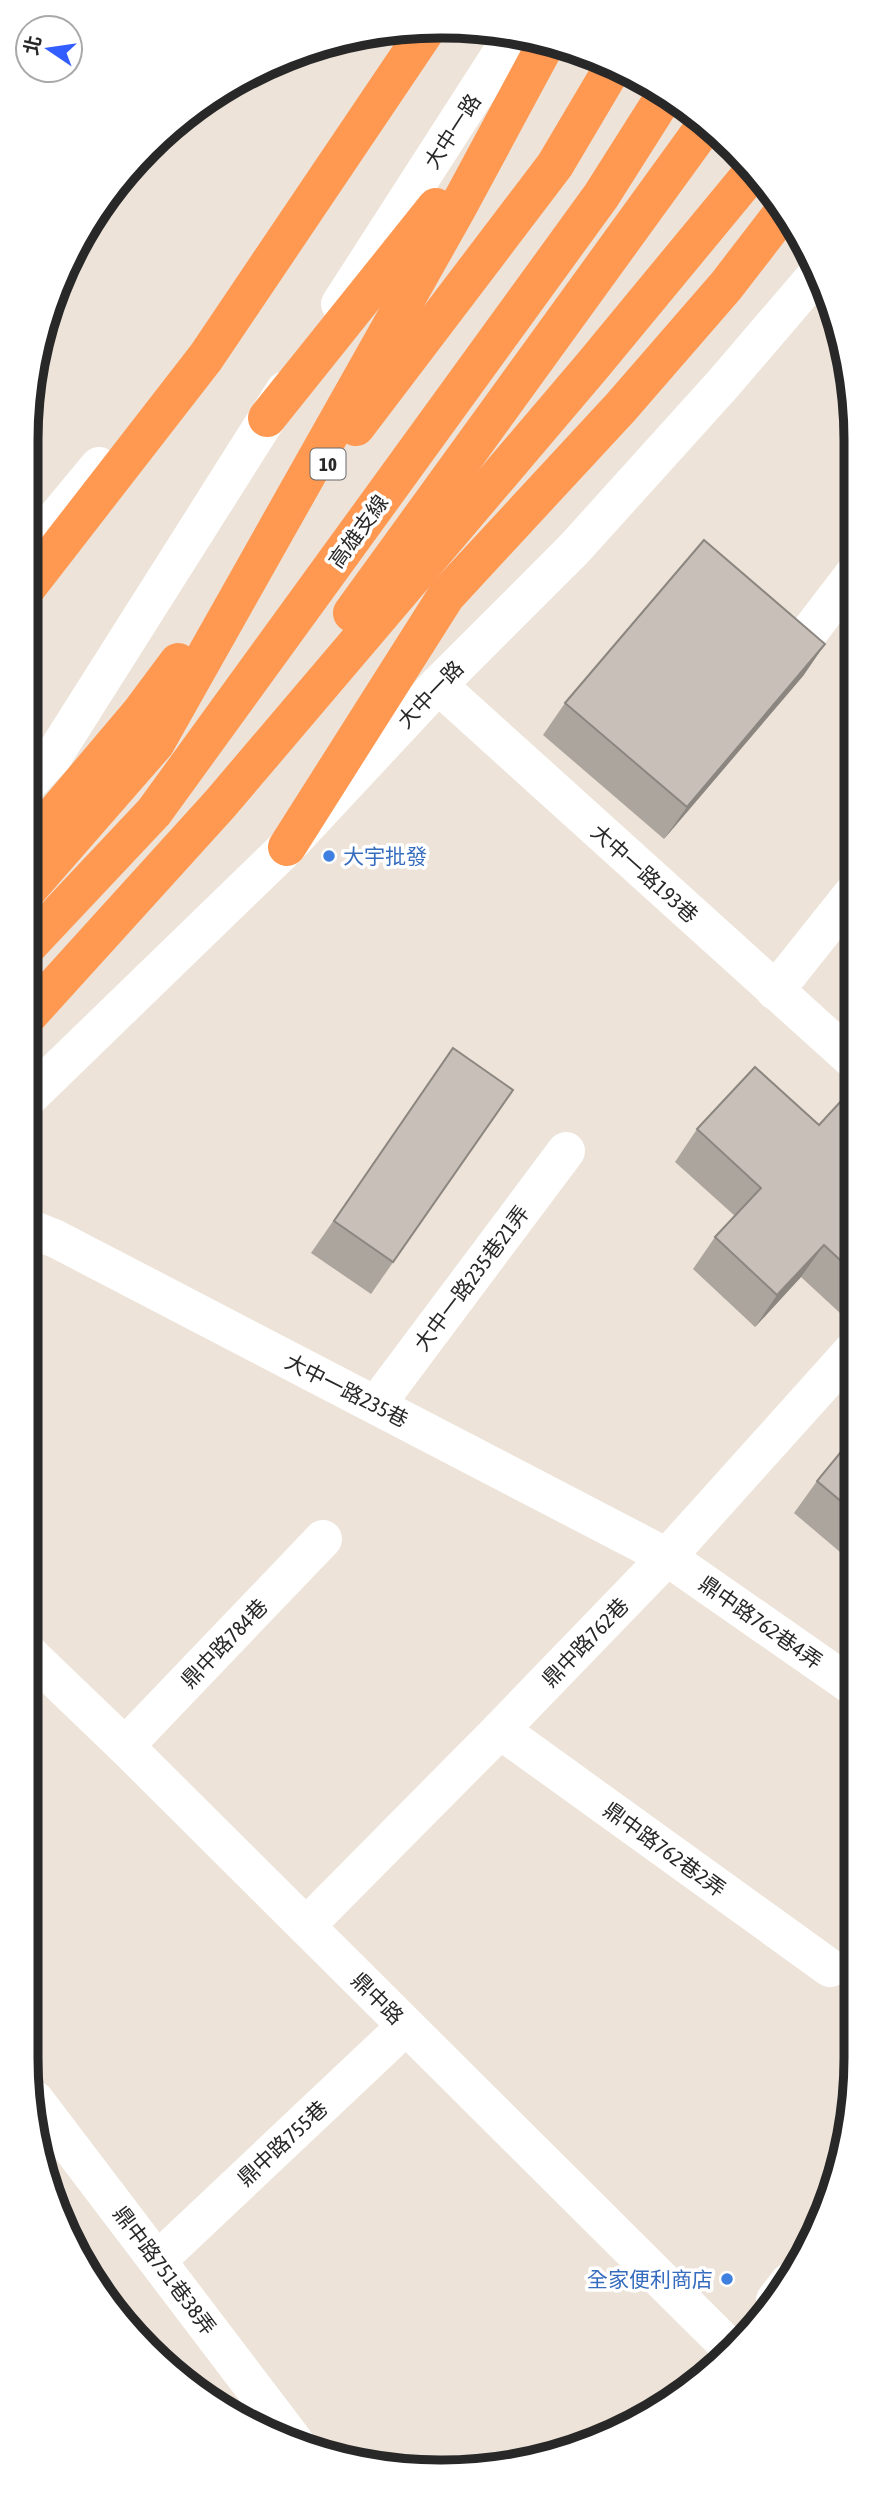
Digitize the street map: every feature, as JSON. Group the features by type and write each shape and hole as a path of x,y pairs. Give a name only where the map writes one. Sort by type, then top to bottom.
{"highway":[{"path":"38,574 206,357 420,39"},
{"path":"38,878 156,743 457,209 542,51"},
{"path":"267,418 558,56"},
{"name":"10","path":"38,834 140,713 555,166 608,75"},
{"name":"高雄支線","path":"38,935 154,812 601,196 659,103"},
{"path":"154,812 302,682 700,133"},
{"path":"38,1005 220,804 593,366 747,179"},
{"path":"288,846 446,596 621,407 726,286 777,219"}],"street":[{"path":"38,539 190,355 402,40"},
{"name":"大中一路","path":"38,773 53,757 507,44"},
{"name":"大中一路","path":"38,1088 288,846 438,685 574,549 723,384 811,282"},
{"path":"803,639 844,587"},
{"name":"大中一路193巷","path":"438,685 844,1052"},
{"path":"775,991 844,904"},
{"name":"大中一路235巷21弄","path":"376,1405 566,1151"},
{"name":"大中一路235巷","path":"38,1232 667,1557"},
{"name":"鼎中路762巷","path":"306,1926 667,1557 844,1360"},
{"name":"鼎中路784巷","path":"125,1746 323,1539"},
{"name":"鼎中路762巷4弄","path":"667,1557 844,1680"},
{"name":"鼎中路","path":"38,1663 725,2343"},
{"name":"鼎中路762巷2弄","path":"500,1730 830,1968"},
{"name":"鼎中路755巷","path":"158,2260 406,2025"},
{"name":"鼎中路751巷38弄","path":"42,2109 285,2429"}],"building":[{"path":"704,540 825,644 687,807 565,703"},
{"path":"453,1048 513,1090 393,1262 334,1221"},
{"path":"755,1067 819,1125 844,1098 844,1264 824,1245 777,1295 715,1237 761,1188 697,1129"},
{"path":"844,1448 844,1504 817,1481"}],"place":[{"name":"大宇批發","path":"329,856"},
{"name":"全家便利商店","path":"727,2279"}]}
